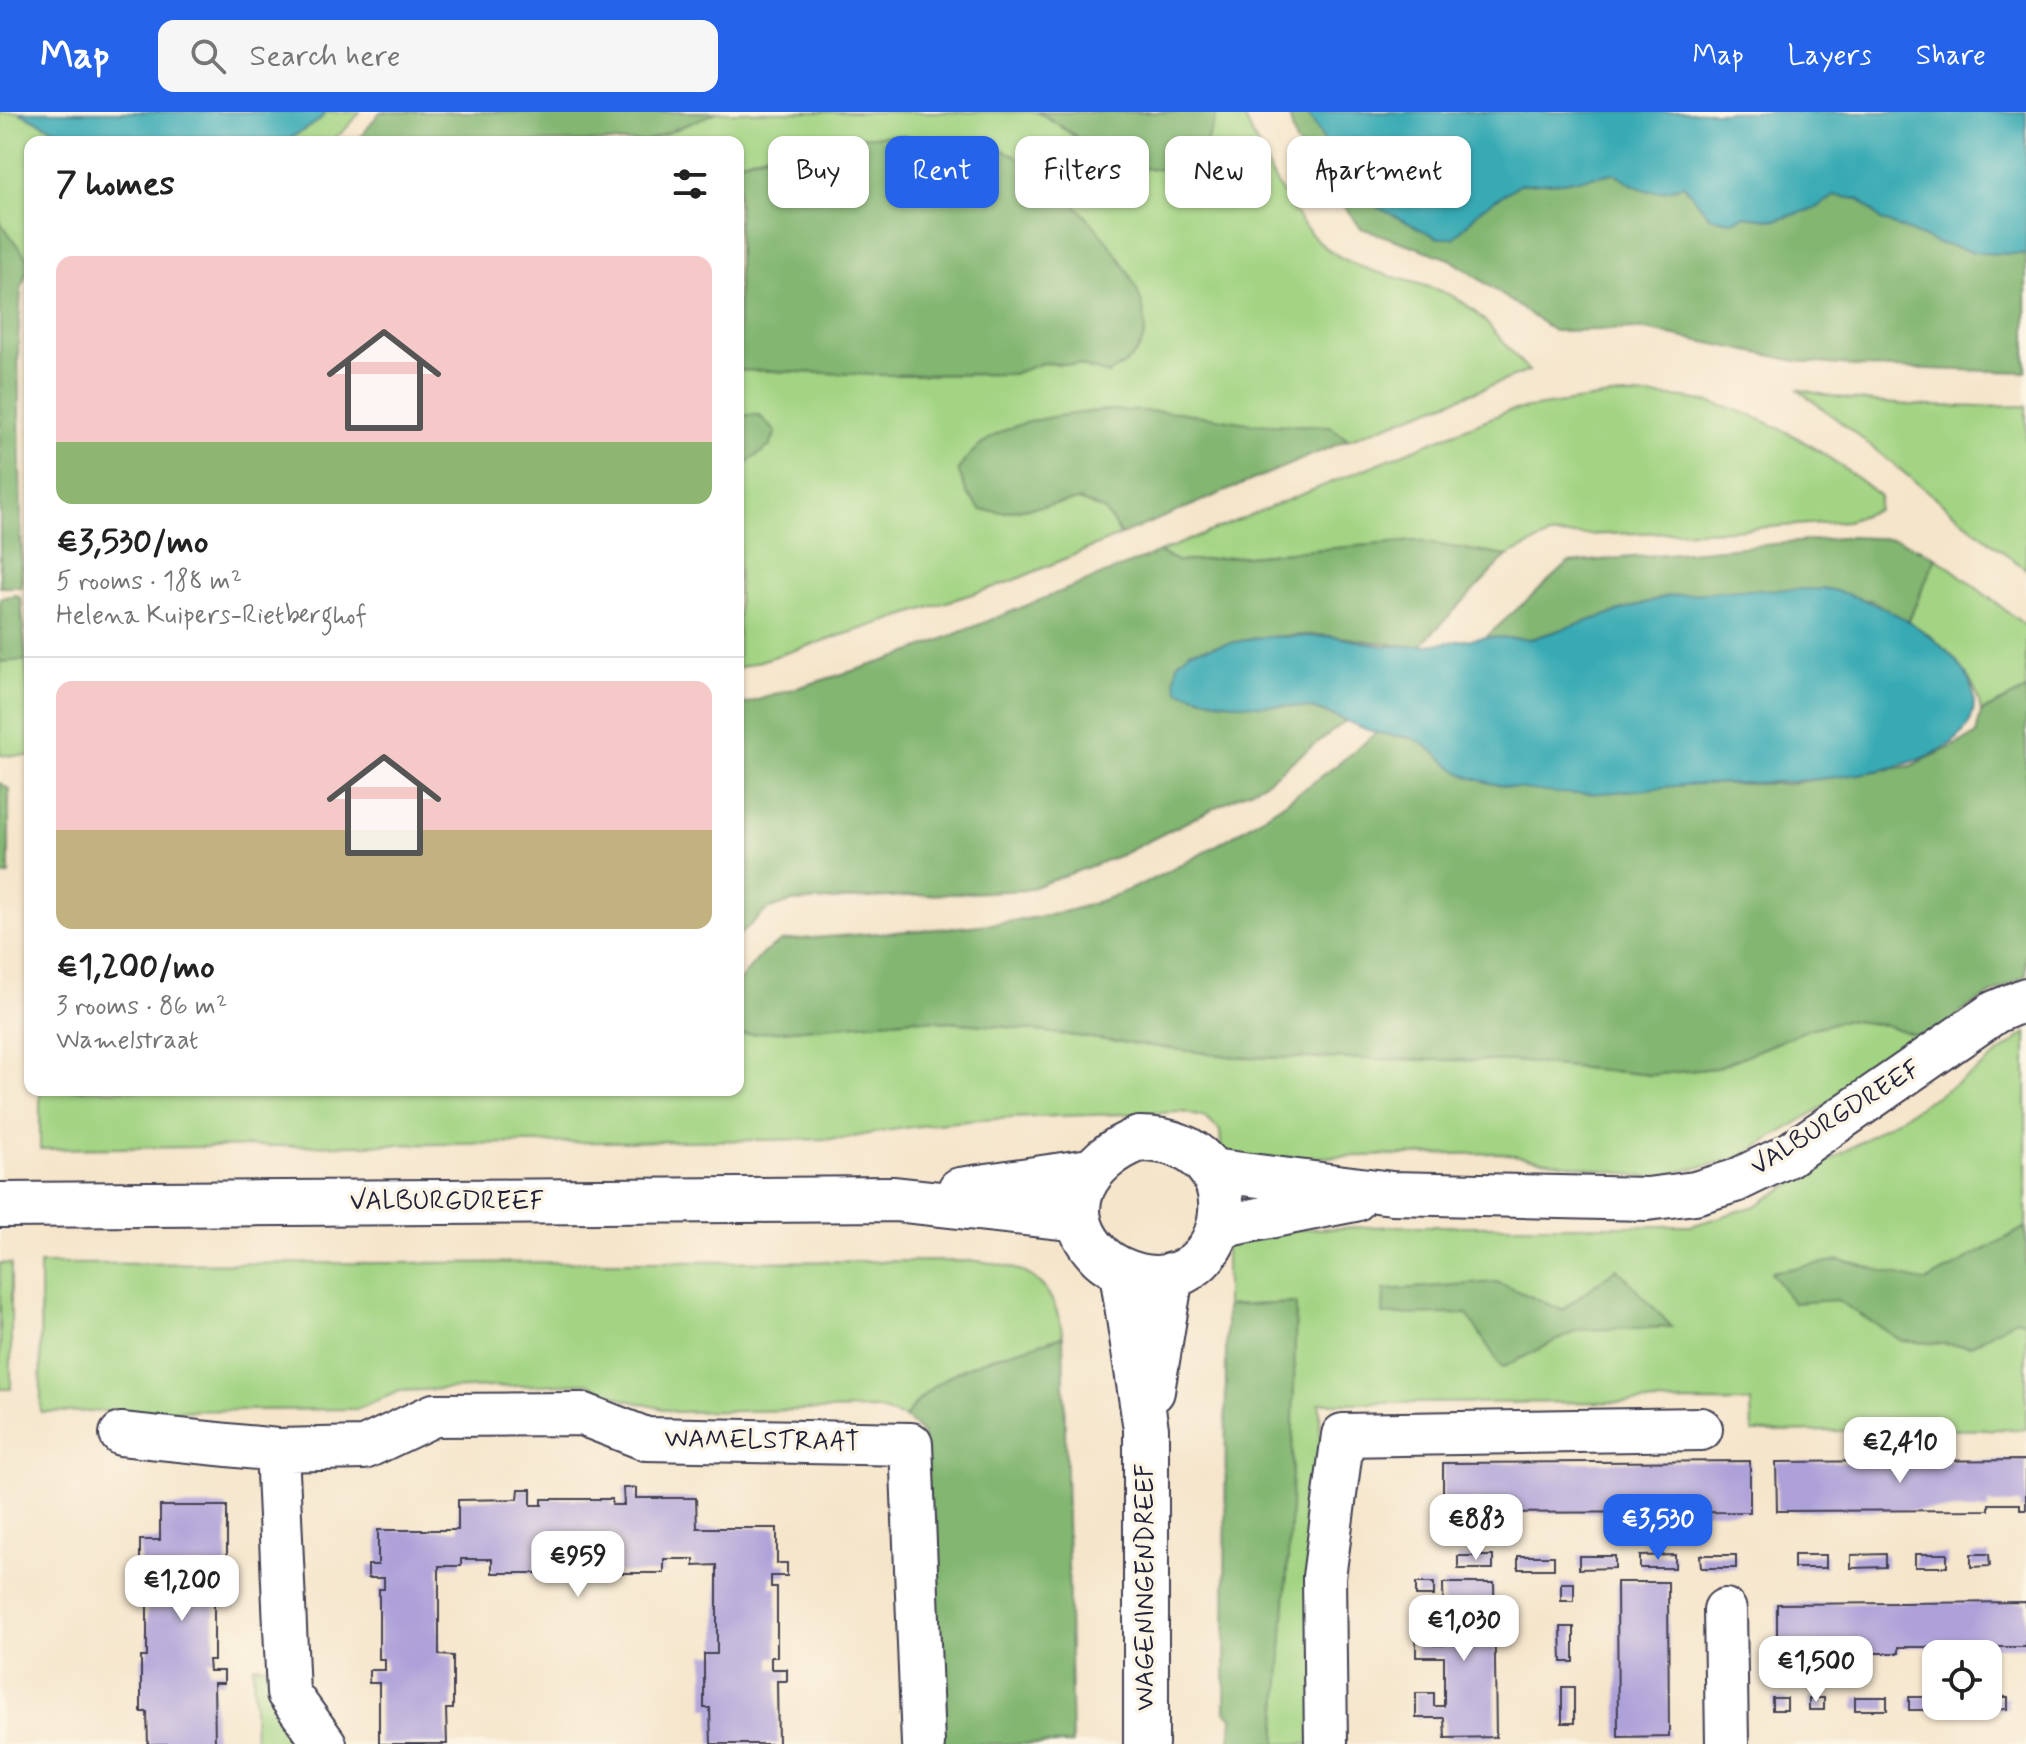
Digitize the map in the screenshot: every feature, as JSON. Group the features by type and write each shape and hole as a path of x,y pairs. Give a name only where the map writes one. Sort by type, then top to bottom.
{"street":[{"name":"VALBURGDREEF","path":"1211,1170 1392,1193 1647,1199 1695,1193 1735,1181 1787,1156 1995,1012 2026,999"},
{"path":"1139,1139 1162,1139 1185,1146 1211,1170 1222,1204 1219,1227 1209,1249 1193,1265 1171,1275 1149,1278 1122,1272 1100,1255 1079,1219 1079,1191 1090,1171 1117,1148 1139,1139"},
{"name":"VALBURGDREEF","path":"894,1199 1090,1171"},
{"name":"VALBURGDREEF","path":"1219,1227 1392,1193"},
{"name":"VALBURGDREEF","path":"0,1205 894,1199 1079,1219"},
{"name":"WAGENINGENDREEF","path":"1122,1272 1146,1429 1146,1744"},
{"name":"WAGENINGENDREEF","path":"1146,1429 1171,1275"},
{"name":"WAMELSTRAAT","path":"121,1434 277,1450 364,1448 434,1415 582,1414 646,1439 911,1444 923,1744"},
{"path":"1326,1744 1324,1577 1343,1435 1701,1429"},
{"path":"277,1450 288,1693 325,1744"},
{"path":"1725,1610 1727,1744"}],"green space":[{"path":"0,112 18,112 68,136 24,136 24,254 0,222"},
{"path":"326,112 360,112 337,136 294,136 319,121"},
{"path":"380,112 717,112 659,136 362,136"},
{"path":"717,112 1037,112 1074,136 1015,136 1015,156 999,151 999,136 768,136 768,153 744,160 744,136 659,136"},
{"path":"1037,112 1217,112 1208,136 1165,136 1165,169 1149,168 1149,136 1075,136"},
{"path":"1217,112 1242,112 1253,136 1208,136"},
{"path":"1288,112 1307,112 1321,136 1294,136"},
{"path":"895,135 904,136 885,136 885,208 999,208 999,149 1015,156 1015,208 1078,208 1126,268 1139,297 1145,323 1140,347 1126,363 1108,374 1079,365 1043,363 1012,374 883,375 744,370 744,160 768,154 768,208 869,208 869,136"},
{"path":"1149,166 1165,168 1165,208 1271,208 1271,174 1287,201 1287,208 1292,208 1325,248 1359,266 1432,288 1461,301 1483,319 1529,371 1348,440 1330,426 1254,424 981,509 1004,512 1079,500 1105,511 1121,535 1010,582 744,666 744,465 748,463 759,415 744,415 744,370 883,375 1012,374 1043,362 1079,365 1108,374 1037,208 1149,208"},
{"path":"1614,173 1648,190 1664,191 1684,185 1710,217 1731,221 1745,216 1777,220 1815,208 1835,196 1860,199 1881,220 1937,243 1979,253 2026,254 2026,372 1862,367 1797,361 1641,329 1554,331 1450,259 1361,228 1346,208 1408,208 1454,238 1481,209 1520,184 1562,182"},
{"path":"0,222 24,254 24,281 18,341 22,587 0,587"},
{"path":"1797,389 1854,400 1911,405 2026,406 2026,569 1855,433"},
{"path":"1610,396 1684,398 1712,403 1764,421 1813,447 1880,496 1877,510 1847,521 1732,530 1549,536 1507,556 1415,541 1178,562 1159,552 1508,411"},
{"path":"1105,410 1178,412 1254,424 1330,426 1348,440 1121,535 1105,511 1080,500 1003,512 981,510 967,493 958,470 987,440 1023,424"},
{"path":"744,415 759,415 776,432 770,446 744,465"},
{"path":"1851,537 1897,539 1936,557 1908,622 1871,600 1668,596 1531,639 1486,637 1568,563"},
{"path":"1415,541 1507,556 1420,646 1297,635 1190,651 1179,691 1214,701 1311,708 1346,721 1264,783 1121,855 1026,890 791,902 767,910 744,931 744,704 901,656 1159,552 1179,562"},
{"path":"1936,557 2026,626 2026,690 1981,712 1972,684 1955,660 1933,638 1908,622"},
{"path":"16,595 21,599 24,660 0,662 0,598"},
{"path":"24,660 24,756 0,755 0,662"},
{"path":"2026,690 2026,976 1970,1006 1927,1039 1885,1025 1845,1020 1809,1029 1716,1068 1651,1075 1513,1061 1235,1057 1007,1027 914,1019 744,1034 744,975 762,954 781,941 1020,920 1094,903 1136,886 1224,841 1307,787 1376,733 1416,739 1464,774 1703,784 1785,784 1911,766 1976,735 1981,712"},
{"path":"0,783 9,789 9,875 0,875"},
{"path":"914,1019 1007,1027 1235,1057 1513,1061 1651,1075 1716,1068 1809,1029 1845,1020 1885,1025 1927,1039 1900,1060 1739,1158 1652,1178 1501,1153 1222,1159 1220,1131 1206,1118 1183,1112 970,1121 844,1139 40,1149 40,1096 744,1096 744,1034"},
{"path":"2026,1033 2026,1429 1752,1432 1751,1402 1320,1403 1321,1744 1276,1744 1296,1303 1226,1306 1226,1232 1398,1226 1691,1226 1755,1206 1972,1074"},
{"path":"2026,1227 2026,1322 2016,1319 1970,1346 1902,1341 1837,1300 1793,1303 1771,1272 1840,1260 1926,1282"},
{"path":"977,1261 1012,1268 1037,1280 1053,1302 1063,1336 997,1356 955,1373 919,1400 905,1418 876,1409 676,1412 623,1399 587,1383 400,1391 357,1409 41,1412 40,1264"},
{"path":"0,1263 11,1264 11,1389 0,1389"},
{"path":"1617,1268 1672,1327 1578,1330 1502,1368 1467,1314 1383,1315 1384,1290 1497,1282 1562,1310"},
{"path":"1296,1303 1291,1511 1276,1744 1230,1744 1232,1718 1225,1711 1226,1306"},
{"path":"1063,1336 1072,1744 928,1744 922,1433 905,1418 919,1400 955,1373 997,1356"},
{"path":"253,1665 269,1666 304,1744 255,1744"}],"water":[{"path":"18,112 326,112 319,121 294,136 68,136"},
{"path":"1307,112 2026,112 2026,254 1979,253 1937,243 1881,220 1859,199 1835,196 1815,208 1777,220 1745,216 1732,221 1710,217 1684,185 1664,191 1648,190 1614,173 1562,182 1520,184 1481,209 1454,238 1438,238 1379,208 1471,208 1471,136 1321,136"},
{"path":"1829,589 1886,609 1921,630 1952,656 1965,672 1974,710 1958,738 1923,758 1877,771 1775,782 1686,785 1591,794 1563,793 1518,788 1474,778 1463,774 1415,739 1369,731 1319,710 1208,699 1179,691 1175,680 1178,662 1190,651 1261,637 1332,636 1384,646 1420,646 1486,637 1531,639 1668,596 1739,590"}],"building":[{"path":"2026,1460 2026,1510 2020,1510 2020,1504 1989,1504 1989,1510 1777,1511 1776,1462"},
{"path":"1750,1461 1750,1512 1443,1513 1443,1463"},
{"path":"623,1488 636,1488 636,1498 696,1498 697,1528 777,1528 777,1563 787,1563 787,1576 771,1576 771,1587 777,1587 777,1657 771,1657 771,1669 787,1669 787,1681 777,1681 778,1744 711,1744 710,1708 704,1708 704,1654 717,1654 717,1565 694,1566 694,1559 664,1559 664,1573 610,1573 610,1566 545,1566 545,1573 492,1573 492,1559 461,1559 461,1566 439,1566 439,1655 453,1656 453,1709 446,1709 447,1744 379,1744 379,1683 369,1683 369,1670 385,1670 385,1659 379,1659 379,1589 384,1589 384,1578 368,1578 368,1565 378,1565 378,1530 458,1530 458,1500 518,1499 519,1489 531,1489 531,1505 542,1505 542,1499 612,1499 612,1505 624,1505"},
{"path":"160,1506 227,1506 227,1568 224,1568 224,1579 208,1579 208,1590 214,1590 214,1660 208,1660 209,1671 224,1671 224,1683 214,1683 215,1744 148,1744 147,1712 141,1712 141,1657 147,1657 147,1593 140,1593 140,1540 160,1540"},
{"path":"1886,1554 1886,1567 1851,1568 1851,1555"},
{"path":"1915,1554 1947,1554 1947,1567 1915,1567"},
{"path":"1971,1554 1989,1554 1990,1566 1971,1567"},
{"path":"1675,1555 1675,1568 1640,1568 1640,1556"},
{"path":"1700,1555 1736,1555 1736,1568 1701,1568"},
{"path":"1794,1555 1826,1555 1826,1568 1794,1568"},
{"path":"1458,1556 1493,1556 1493,1569 1458,1569"},
{"path":"1518,1556 1554,1556 1554,1569 1518,1569"},
{"path":"1579,1556 1615,1556 1615,1568 1579,1569"},
{"path":"1617,1582 1668,1582 1669,1736 1618,1737"},
{"path":"1416,1583 1434,1583 1434,1596 1416,1596"},
{"path":"1443,1583 1494,1583 1496,1737 1445,1738 1444,1718 1416,1718 1416,1693 1434,1693 1434,1706 1444,1706 1444,1657 1416,1657 1416,1633 1434,1633 1434,1645 1444,1645"},
{"path":"1561,1583 1574,1583 1574,1601 1561,1601"},
{"path":"2026,1602 2026,1647 2002,1647 2002,1640 1922,1640 1922,1647 1899,1647 1899,1653 1839,1653 1839,1647 1777,1648 1777,1604"},
{"path":"1561,1627 1574,1627 1574,1662 1562,1662"},
{"path":"1562,1687 1574,1687 1574,1723 1562,1723"},
{"path":"1855,1697 1887,1697 1887,1710 1855,1710"},
{"path":"1909,1697 1922,1697 1922,1710 1909,1710"},
{"path":"2002,1697 2008,1697 2008,1709 2002,1709"},
{"path":"1772,1698 1787,1698 1787,1710 1772,1710"},
{"path":"1809,1698 1824,1698 1824,1710 1809,1710"}]}
